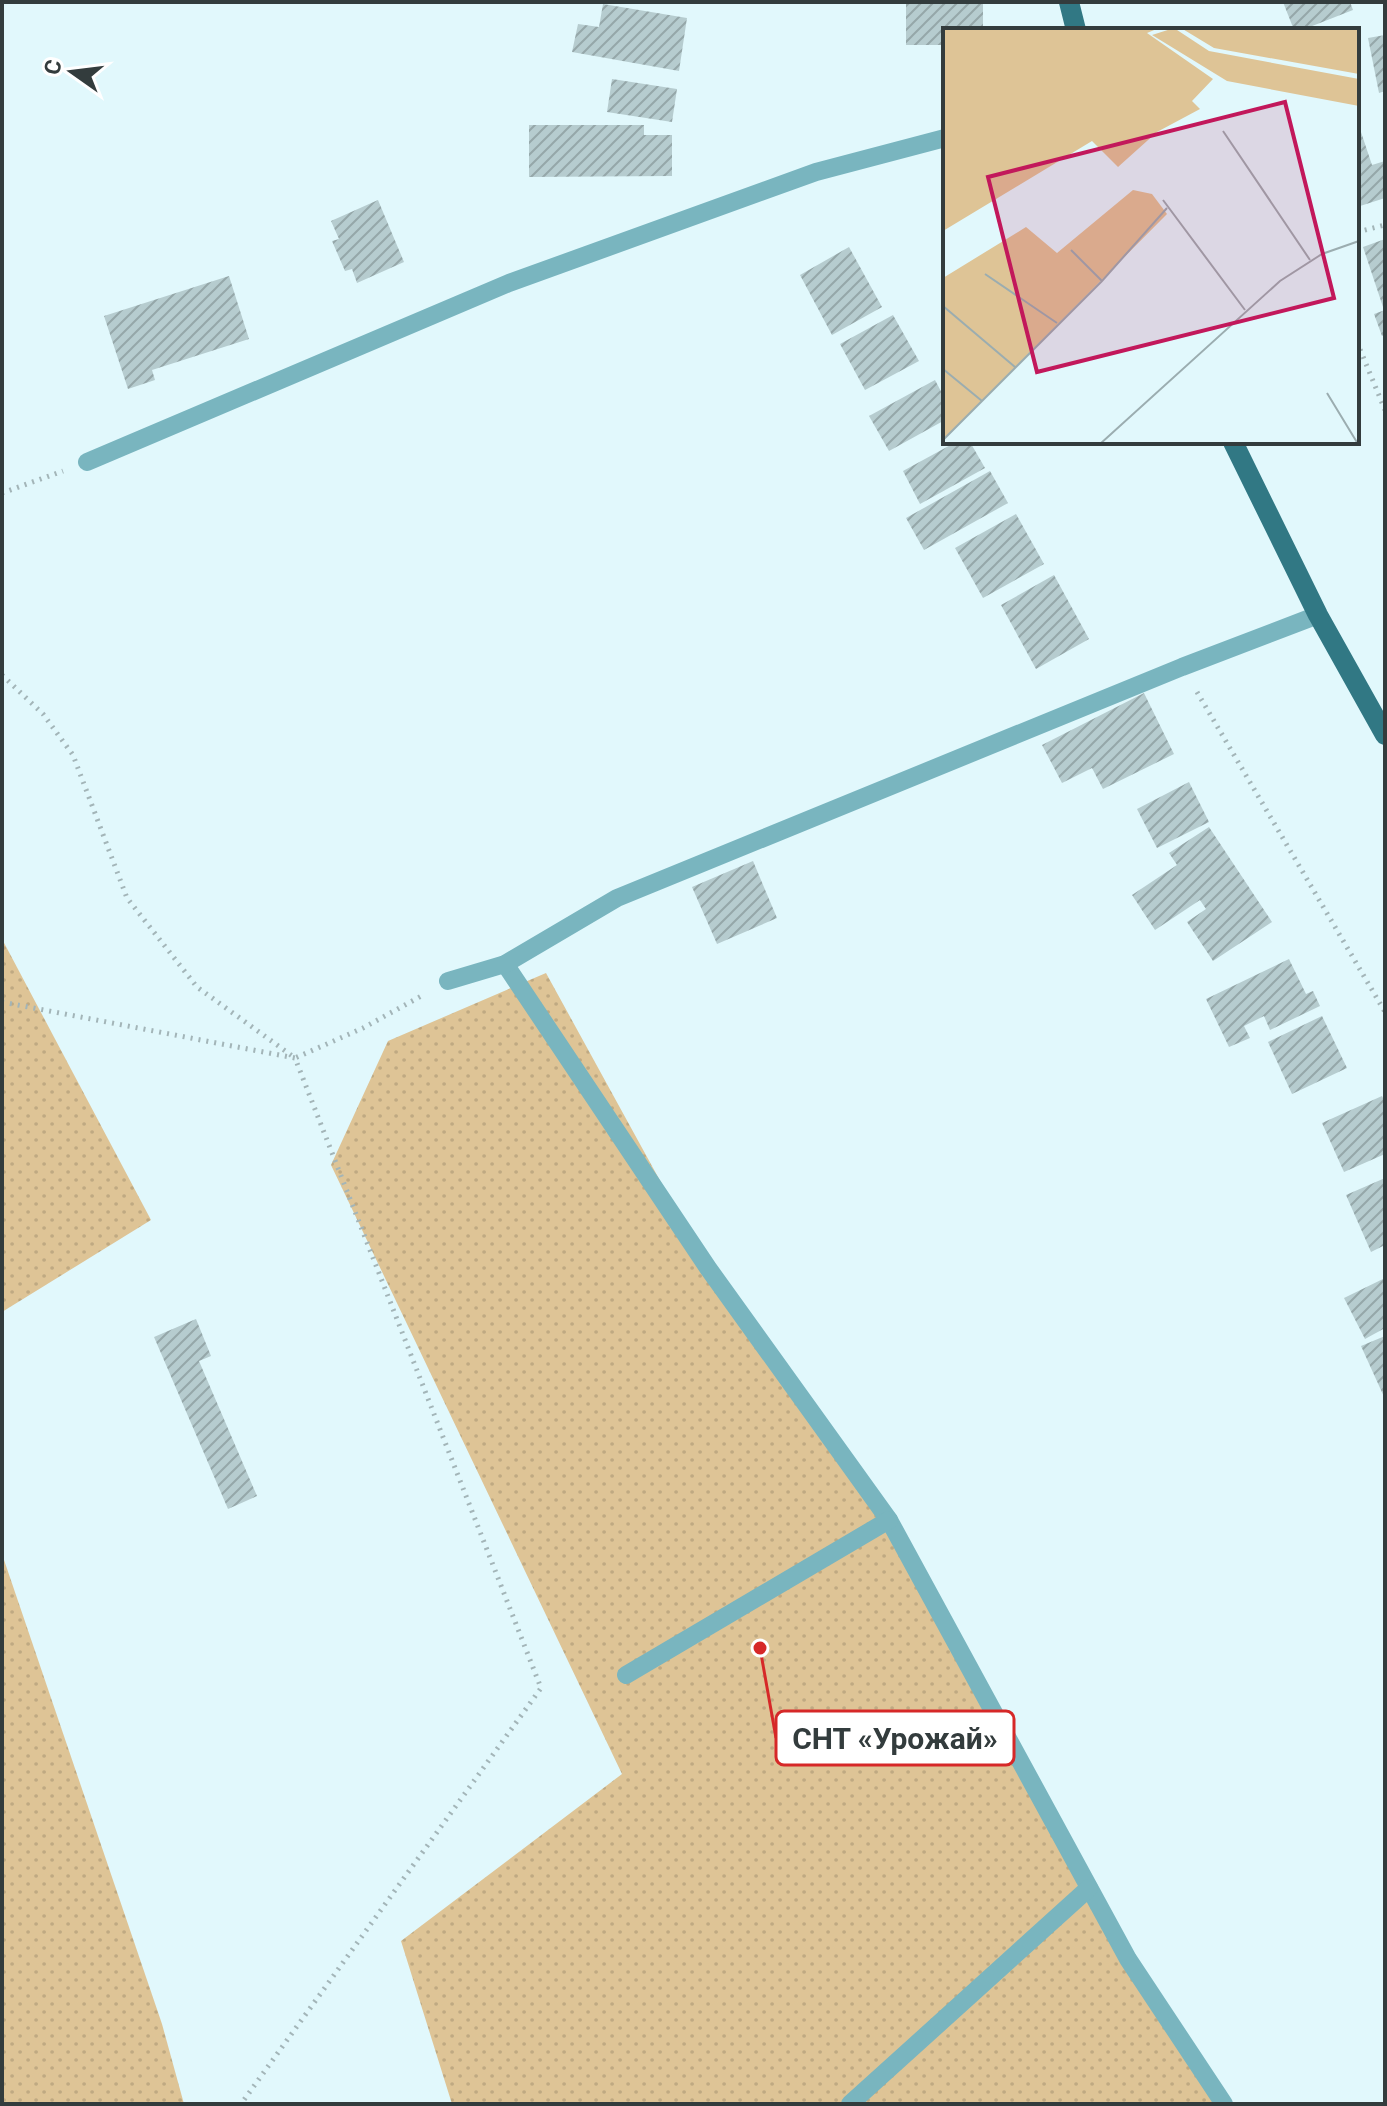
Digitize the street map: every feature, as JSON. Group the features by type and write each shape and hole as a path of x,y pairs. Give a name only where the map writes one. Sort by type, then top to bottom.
{"main road":[{"path":"1069,2 1076,28"},
{"path":"1234,444 1318,615 1385,735"}],"lane":[{"path":"87,462 509,283 816,172 943,139"},
{"path":"448,981 505,964 617,898 1182,667 1318,615"},
{"path":"505,964 708,1268 889,1520 1128,1959 1224,2104"},
{"path":"626,1675 889,1520"},
{"path":"850,2104 1089,1888"}],"path":[{"path":"1359,232 1385,225"},
{"path":"1359,347 1385,410"},
{"path":"2,493 87,462"},
{"path":"1182,667 1385,1012"},
{"path":"2,675 43,714 73,755 127,898 197,987 295,1058 541,1688 241,2104"},
{"path":"2,1002 295,1058 363,1028 448,981"}],"shaded area":[{"path":"2,939 151,1220 2,1312"},
{"path":"546,973 708,1268 889,1520 1128,1959 1224,2104 452,2104 401,1941 622,1774 331,1165 388,1041"},
{"path":"2,1554 162,2024 184,2104 2,2104"}],"building":[{"path":"906,2 983,2 983,28 943,28 943,45 906,45"},
{"path":"1283,2 1350,2 1353,10 1307,28 1293,28"},
{"path":"603,4 687,18 679,71 572,52 578,24 599,27"},
{"path":"1385,35 1385,91 1379,93 1368,38"},
{"path":"612,79 677,89 672,122 607,112"},
{"path":"529,125 644,125 644,135 672,135 672,176 529,177"},
{"path":"1359,126 1372,165 1385,161 1385,198 1359,206"},
{"path":"378,200 404,262 357,283 352,269 345,271 332,241 339,239 331,221"},
{"path":"1385,239 1385,310 1384,310 1363,247"},
{"path":"849,247 882,307 832,335 800,275"},
{"path":"229,276 249,339 152,370 155,380 128,389 104,316"},
{"path":"1385,310 1385,335 1382,336 1374,314"},
{"path":"893,315 919,361 865,390 840,344"},
{"path":"935,380 943,395 943,421 889,451 869,416"},
{"path":"952,444 971,444 985,468 920,504 903,471"},
{"path":"990,471 1008,503 924,550 906,518"},
{"path":"1016,514 1044,564 983,598 955,548"},
{"path":"1054,575 1089,639 1036,669 1001,605"},
{"path":"1144,693 1174,754 1103,789 1092,768 1062,783 1042,745"},
{"path":"1189,782 1209,822 1157,848 1137,809"},
{"path":"1209,827 1272,922 1213,961 1187,922 1206,909 1200,900 1155,930 1132,895 1177,865 1169,853"},
{"path":"753,861 777,918 717,944 692,887"},
{"path":"1289,959 1306,994 1313,991 1320,1006 1270,1030 1264,1016 1244,1026 1250,1038 1229,1047 1206,999"},
{"path":"1322,1016 1347,1068 1292,1094 1268,1042"},
{"path":"1382,1096 1385,1102 1385,1154 1344,1172 1322,1123"},
{"path":"1385,1178 1385,1245 1371,1252 1346,1195"},
{"path":"1385,1278 1385,1328 1365,1339 1344,1298"},
{"path":"196,1319 211,1356 199,1361 257,1496 228,1509 154,1337"},
{"path":"1385,1336 1385,1399 1361,1346"}],"place":[{"name":"СНТ «Урожай»","path":"760,1648"}]}
